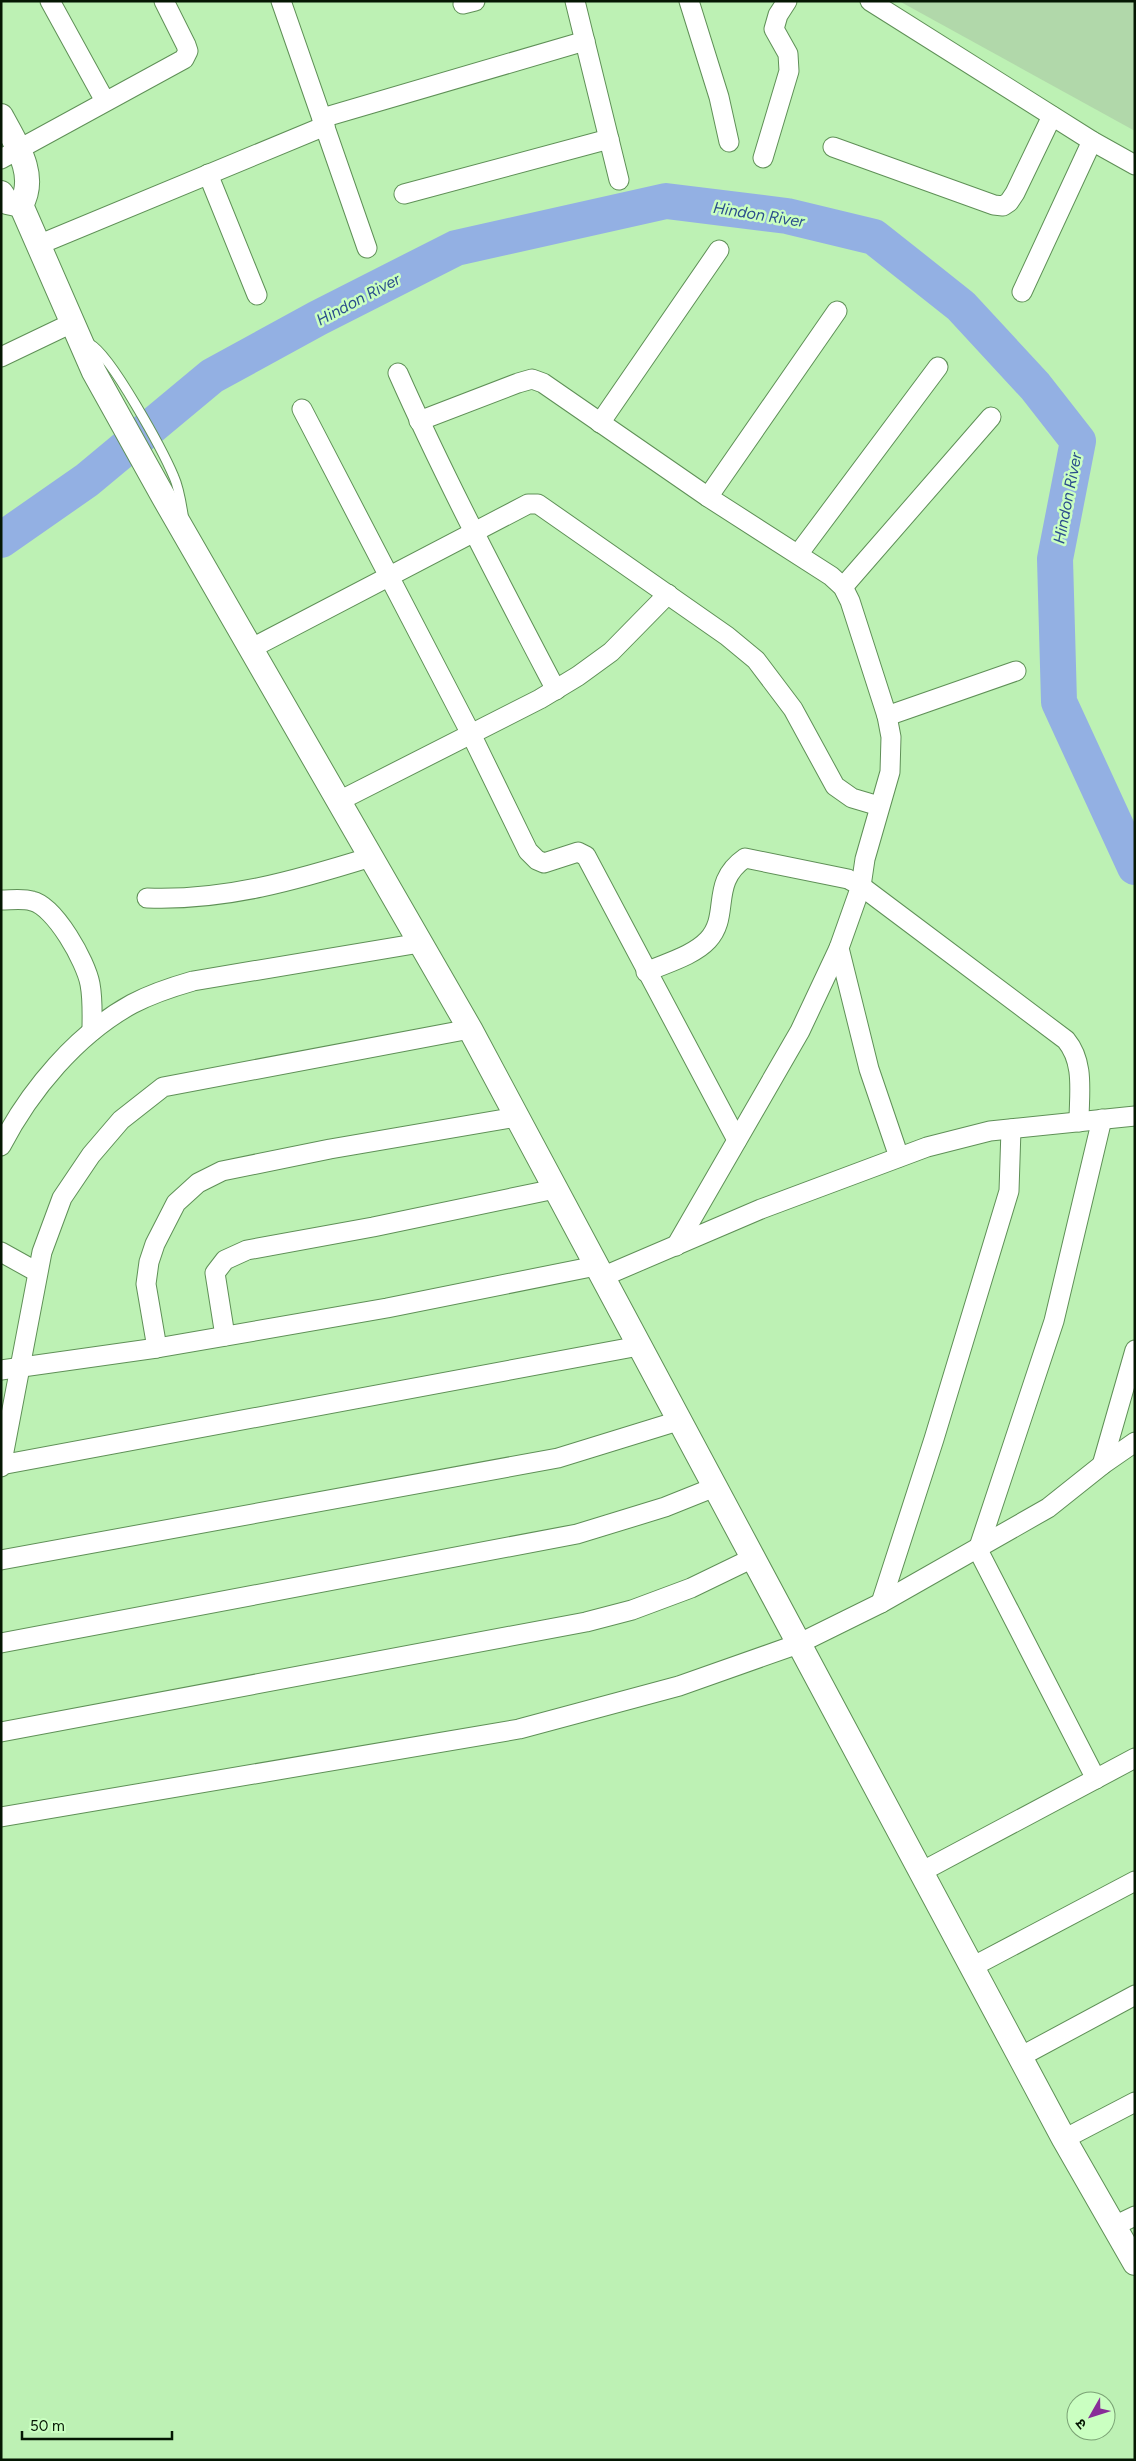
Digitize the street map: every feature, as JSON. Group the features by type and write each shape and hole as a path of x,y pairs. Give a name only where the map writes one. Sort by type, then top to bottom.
{"street":[{"path":"50,1 105,101"},
{"path":"10,154 184,59 188,51 186,45 164,1"},
{"path":"281,1 367,248"},
{"path":"576,1 619,180"},
{"path":"689,1 719,97 729,142"},
{"path":"764,158 789,71 788,54 774,29 778,15 787,1"},
{"path":"870,1 1092,141 1135,166"},
{"path":"38,245 208,174 324,122 585,41"},
{"path":"1,116 10,154 29,178 28,193 11,199 38,245 94,372 168,487 186,537 252,648 470,1029 678,1421 1064,2139 1124,2221 1135,2263"},
{"path":"834,147 994,205 1003,206 1010,202 1015,193 1052,116"},
{"path":"404,194 609,139"},
{"path":"1022,292 1092,141"},
{"path":"208,174 257,295"},
{"path":"600,423 719,250"},
{"path":"708,497 837,311"},
{"path":"9,353 75,330"},
{"path":"798,553 938,368"},
{"path":"398,373 473,532 556,690"},
{"path":"419,421 518,383 532,379 543,383 708,497 798,553 831,576 843,587 888,716 891,737 890,772 865,859 861,886 839,948 800,1031 676,1246"},
{"path":"302,409 471,734 528,851 537,860 544,863 578,852 586,856 737,1140"},
{"path":"843,587 991,417"},
{"path":"252,648 528,504 538,504 728,636 756,660 793,709 836,786 852,798 879,806"},
{"path":"339,801 556,690 611,652 668,594"},
{"path":"888,716 1016,671"},
{"path":"147,898 204,897 251,890 371,857"},
{"path":"646,972 696,949 709,939 716,926 726,877 733,866 745,858 848,879 861,886 1066,1040 1074,1050 1079,1064 1079,1122"},
{"path":"1,900 32,900 46,908 56,920 80,959 90,982 92,1031"},
{"path":"1,1146 34,1093 92,1031 132,1004 193,981 420,943"},
{"path":"839,948 870,1069 899,1157"},
{"path":"470,1029 163,1087 121,1120 91,1155 62,1198 37,1272 10,1369 1,1466 639,1346"},
{"path":"10,1369 157,1348 599,1271 676,1246 760,1209 927,1146 990,1131 1135,1116"},
{"path":"157,1348 146,1284 149,1262 155,1244 176,1202 198,1183 222,1171 517,1117"},
{"path":"1096,1779 978,1550 1054,1321 1102,1119"},
{"path":"881,1603 934,1439 1009,1191 1012,1129"},
{"path":"226,1336 215,1273 225,1260 247,1250 373,1227 555,1189"},
{"path":"1,1252 37,1272"},
{"path":"1102,1465 1135,1350"},
{"path":"1,1560 558,1458 678,1421"},
{"path":"1,1817 519,1729 679,1686 798,1644 881,1603 978,1550 1048,1508 1102,1465 1135,1442"},
{"path":"1,1643 577,1534 665,1507 715,1487"},
{"path":"1,1732 586,1622 632,1610 691,1588 753,1558"},
{"path":"921,1872 1135,1758"},
{"path":"972,1966 1135,1881"},
{"path":"1020,2057 1135,1995"},
{"path":"1064,2139 1135,2102"}],"lane":[{"path":"75,330 94,346 125,387 168,487"}],"green space":[{"path":"899,1 1135,1 1135,131"}],"waterway":[{"name":"Hindon River","path":"1,540 87,480 212,376 318,318 456,248 666,201 787,216 874,237 961,306 1035,386 1078,441 1055,559 1059,702 1135,867"}]}
